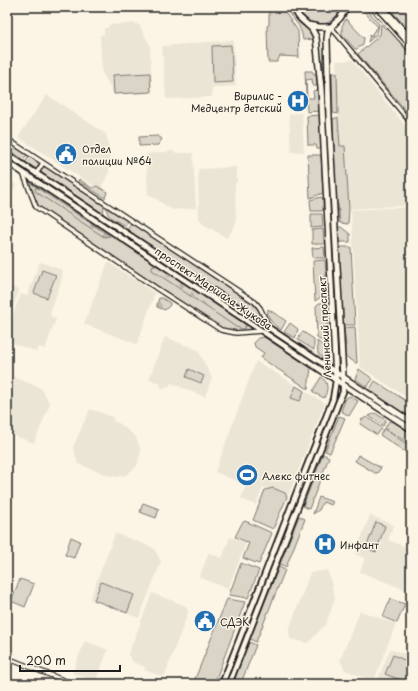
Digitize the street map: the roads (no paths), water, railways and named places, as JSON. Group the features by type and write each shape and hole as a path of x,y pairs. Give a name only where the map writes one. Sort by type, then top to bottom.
{"main road":[{"name":"Ленинский проспект","path":"222,684 333,399 336,380 317,44 315,34 299,17 293,7"},
{"path":"307,24 319,27 331,27 340,18 347,7"},
{"path":"377,7 411,45"},
{"path":"382,7 411,39"},
{"name":"Ленинский проспект","path":"229,684 339,401 343,385 328,94 327,39 328,31 331,27"},
{"name":"проспект Маршала Жукова","path":"7,154 411,422"},
{"name":"проспект Маршала Жукова","path":"7,162 411,430"}],"street":[{"path":"331,27 411,123"},
{"path":"7,139 255,302 260,308 269,327"},
{"path":"36,174 43,163"},
{"path":"22,172 36,207 154,286 221,330 236,333 263,331"},
{"path":"7,658 73,684"}],"tram line":[{"path":"368,7 411,54"}],"place":[{"name":"Вирилис - Медцентр детский","path":"298,101"},
{"name":"Отдел полиции №64","path":"66,154"},
{"name":"Алекс фитнес","path":"247,475"},
{"name":"Инфант","path":"325,544"},
{"name":"СДЭК","path":"205,621"}]}
